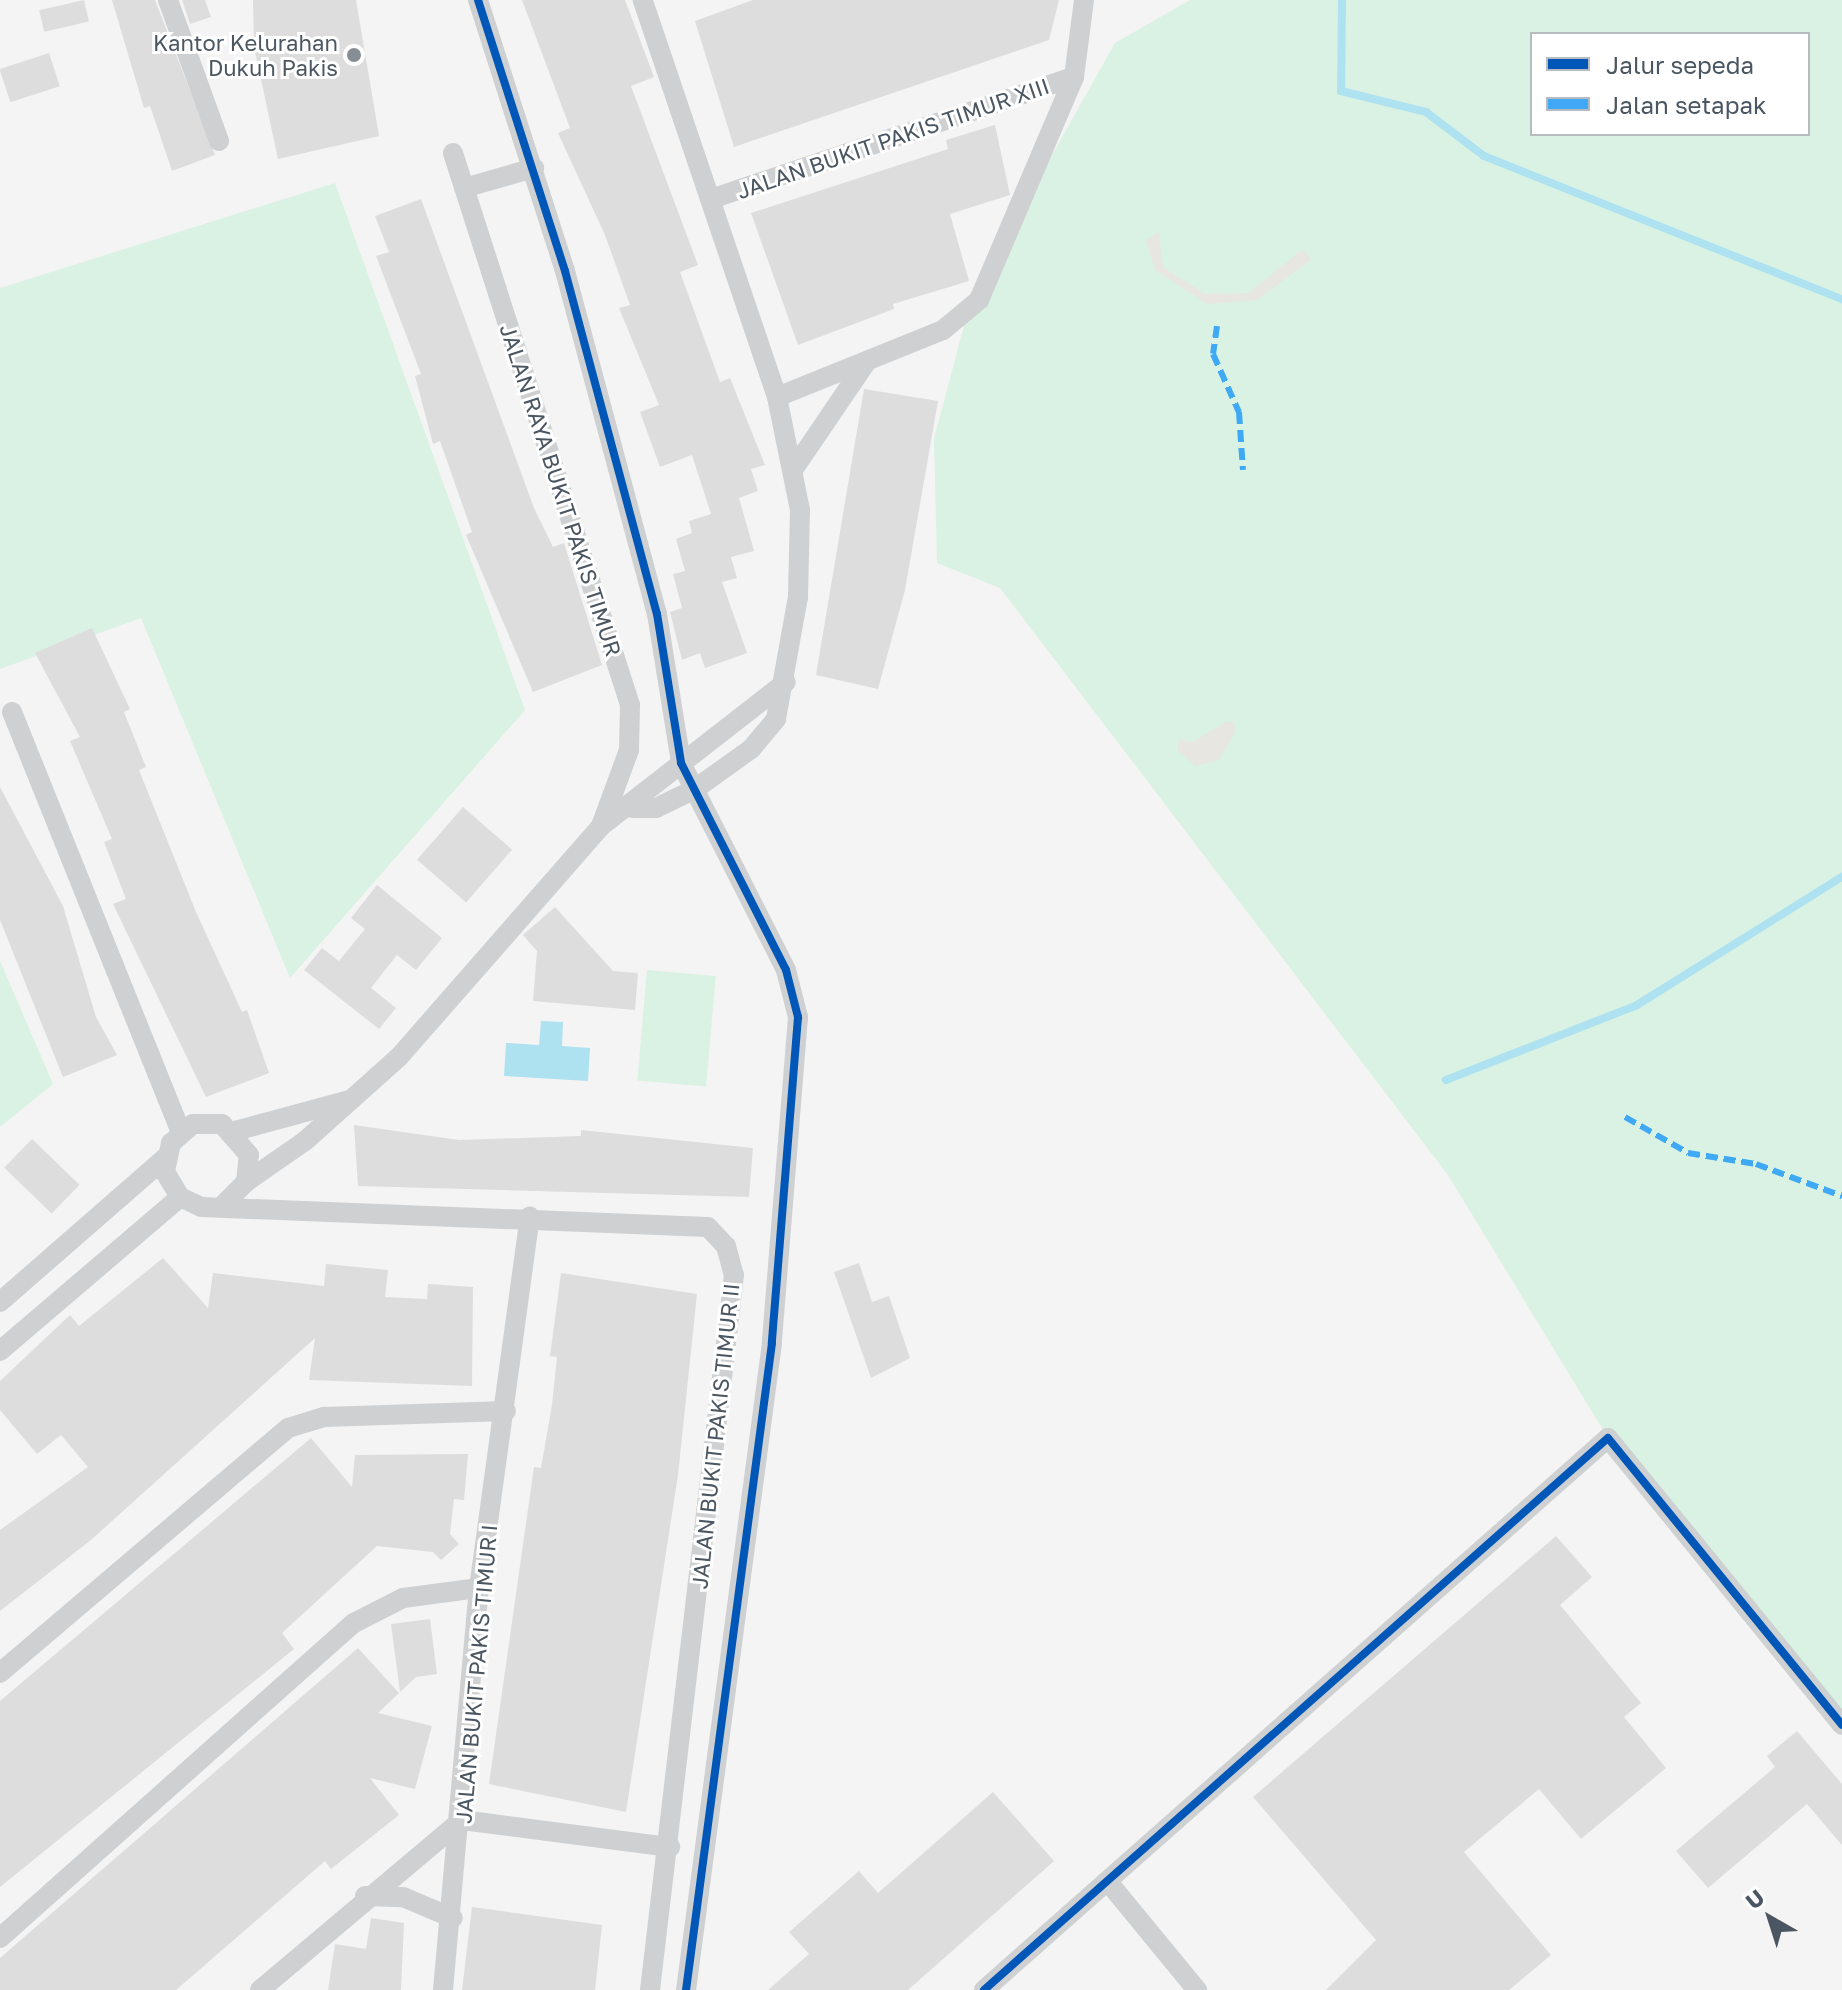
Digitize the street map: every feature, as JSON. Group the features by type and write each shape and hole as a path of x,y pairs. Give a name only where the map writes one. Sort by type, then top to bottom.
{"street":[{"path":"168,0 219,141"},
{"path":"478,0 534,168 657,614 681,763 786,970 798,1017 772,1343 686,1990"},
{"name":"JALAN RAYA BUKIT PAKIS TIMUR","path":"632,808 656,808 695,789 767,733 783,706 798,597 795,467 777,397 644,0"},
{"path":"777,397 943,330 979,300 1074,77 1084,0"},
{"name":"JALAN BUKIT PAKIS TIMUR XIII","path":"711,199 1074,77"},
{"name":"JALAN RAYA BUKIT PAKIS TIMUR","path":"453,153 630,705 626,763 601,826"},
{"path":"464,188 534,168"},
{"path":"795,467 867,360"},
{"name":"JALAN RAYA BUKIT PAKIS TIMUR","path":"246,1182 357,1098 601,826 632,808 681,763 786,682"},
{"path":"12,712 181,1132"},
{"path":"0,1302 166,1157 181,1132 208,1122 235,1131 357,1098"},
{"path":"166,1157 180,1197 201,1207 224,1204 246,1182 249,1155 235,1131"},
{"path":"0,1351 180,1197"},
{"name":"JALAN BUKIT PAKIS TIMUR II","path":"224,1204 530,1216 708,1227 726,1246 734,1275 670,1847 650,1990"},
{"name":"JALAN BUKIT PAKIS TIMUR I","path":"443,1990 462,1820 479,1588 506,1411 530,1216"},
{"path":"0,1673 288,1428 324,1417 506,1411"},
{"path":"984,1990 1109,1883 1608,1438 1842,1725"},
{"path":"0,1938 354,1623 403,1598 479,1588"},
{"path":"260,1990 365,1896 462,1820 670,1847"},
{"path":"1109,1883 1197,1990"},
{"path":"365,1896 403,1897 453,1918"}],"green space":[{"path":"1190,0 1842,0 1842,1725 1608,1438 1448,1175 1000,588 937,563 934,439 971,299 1115,43"},
{"path":"335,183 525,710 290,978 141,618 0,669 0,288"},
{"path":"0,961 53,1084 0,1127"},
{"path":"647,970 716,976 706,1087 637,1081"}],"sand":[{"path":"1159,232 1163,267 1205,294 1248,293 1302,250 1312,259 1257,300 1207,304 1155,270 1146,240"},
{"path":"1226,722 1234,722 1235,732 1219,760 1196,766 1177,750 1179,739 1193,742"}],"water":[{"path":"541,1021 563,1022 562,1046 590,1048 588,1081 504,1076 506,1043 539,1045"}],"building":[{"path":"84,0 89,21 44,32 39,10"},
{"path":"112,0 155,0 215,155 172,171 150,106 144,108"},
{"path":"182,0 205,0 211,17 190,24"},
{"path":"253,0 356,0 379,136 278,159 254,47"},
{"path":"522,0 625,0 654,77 631,86 698,265 680,272 720,382 730,378 765,465 751,469 758,491 739,498 754,551 731,557 737,578 722,582 747,653 705,668 700,653 682,660 670,612 682,608 673,574 685,571 676,539 692,533 689,521 711,514 692,455 660,467 640,412 659,405 619,308 630,305 605,235 558,133 570,128"},
{"path":"753,0 1059,0 1049,40 734,147 695,21"},
{"path":"49,53 60,86 10,102 0,69"},
{"path":"995,125 1010,195 950,214 969,281 893,304 894,309 798,345 751,213 948,149 946,140"},
{"path":"421,199 534,508 553,547 564,543 602,665 533,692 466,535 472,532 440,441 433,444 415,376 421,374 376,256 389,252 375,216"},
{"path":"864,389 938,401 905,590 878,689 816,675"},
{"path":"92,628 130,709 124,712 146,767 139,770 196,912 242,1012 247,1010 269,1073 206,1097 113,904 126,899 104,842 112,839 70,741 80,737 35,653"},
{"path":"0,787 63,906 96,1017 117,1055 63,1077 0,920"},
{"path":"463,807 512,850 466,902 417,860"},
{"path":"377,885 442,938 416,970 397,955 371,988 396,1008 379,1029 304,970 322,948 339,961 365,929 351,918"},
{"path":"555,907 613,971 638,973 635,1010 533,1001 537,951 523,935"},
{"path":"354,1125 459,1140 581,1136 581,1130 753,1148 749,1197 358,1186"},
{"path":"32,1139 79,1185 52,1214 4,1168"},
{"path":"163,1258 208,1308 213,1273 324,1286 326,1264 388,1270 385,1297 427,1299 428,1284 473,1287 472,1386 309,1380 315,1338 91,1540 0,1611 0,1530 88,1467 61,1435 37,1454 0,1410 0,1381 70,1315 79,1326"},
{"path":"859,1263 872,1302 889,1296 910,1358 871,1378 834,1272"},
{"path":"561,1273 697,1294 678,1475 626,1812 489,1784 534,1467 541,1468 552,1405 557,1357 550,1356"},
{"path":"311,1438 352,1487 355,1455 468,1454 464,1500 454,1499 450,1534 459,1544 441,1560 433,1552 377,1546 282,1633 294,1649 0,1887 0,1701"},
{"path":"1556,1536 1592,1577 1560,1605 1641,1703 1624,1717 1666,1768 1581,1839 1539,1789 1464,1852 1551,1955 1509,1990 1326,1990 1376,1940 1253,1797"},
{"path":"430,1619 437,1674 416,1677 400,1692 391,1624"},
{"path":"358,1648 399,1693 378,1713 432,1726 415,1789 370,1778 399,1815 331,1869 325,1861 176,1990 0,1990 0,1958"},
{"path":"1797,1731 1842,1784 1842,1845 1807,1804 1708,1888 1676,1851 1775,1767 1767,1756"},
{"path":"993,1792 1054,1861 908,1990 768,1990 809,1954 789,1932 859,1871 878,1893"},
{"path":"472,1907 602,1925 595,1990 462,1990"},
{"path":"371,1918 404,1923 401,1990 328,1990 335,1944 366,1949"}],"waterway":[{"path":"1342,0 1341,91 1426,112 1484,156 1842,299"},
{"path":"1446,1080 1637,1005 1842,877"}],"marked path":[{"path":"1217,326 1213,354 1239,412 1243,470"},
{"path":"1625,1117 1688,1153 1756,1164 1842,1196"}],"cycle path":[{"path":"478,0 565,271 657,614 681,763 786,970 798,1017 772,1343 686,1990"},
{"path":"984,1990 1608,1438 1842,1725"}],"place":[{"name":"Kantor Kelurahan Dukuh Pakis","path":"354,55"}]}
